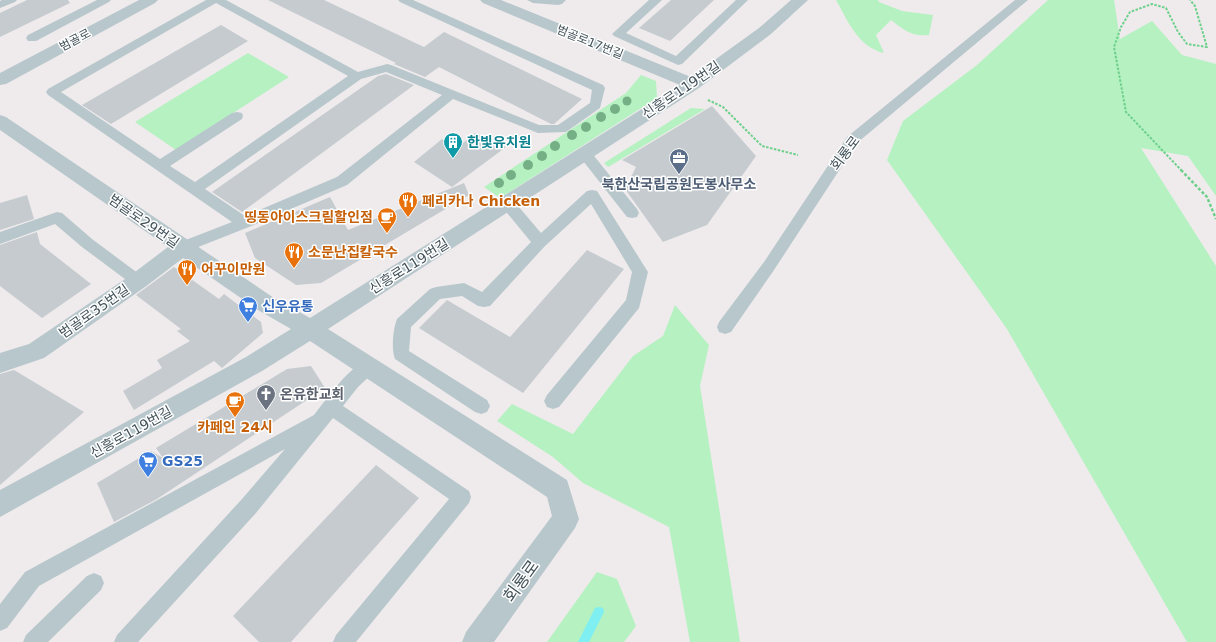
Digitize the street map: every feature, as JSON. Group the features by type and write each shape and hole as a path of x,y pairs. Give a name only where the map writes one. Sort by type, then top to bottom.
{"street":[{"name":"범골로","path":"0,80 150,0"},
{"name":"범골로17번길","path":"488,0 700,92"},
{"name":"신흥로119번길","path":"0,504 254,364 585,154 700,92 800,0"},
{"name":"범골로29번길","path":"0,122 266,304 310,329 558,489 566,519"},
{"name":"범골로35번길","path":"0,363 36,351 138,281 183,247"},
{"name":"회룡로","path":"476,642 566,519"}],"lane":[{"path":"0,5 11,0"},
{"path":"32,38 105,0"},
{"path":"214,0 52,92 244,223"},
{"path":"194,190 357,76 387,68 538,129 561,129 596,105 599,88 404,0"},
{"path":"533,0 558,2 560,0"},
{"path":"656,0 618,34 678,61 742,0"},
{"name":"회룡로","path":"725,327 769,266 852,140 1022,0"},
{"path":"229,2 357,76"},
{"path":"183,247 244,223 342,181 451,94"},
{"path":"160,166 237,116"},
{"path":"585,154 632,213"},
{"path":"481,406 401,354 402,324 436,293 464,289 484,301 540,242 592,195 640,272 633,303 553,401"},
{"path":"508,204 540,242"},
{"path":"0,238 57,217 87,243 138,281"},
{"path":"124,642 249,506 326,414 368,367"},
{"path":"0,621 32,579 326,414"},
{"path":"326,414 462,497 343,642"},
{"path":"33,642 94,583"}],"path":[{"path":"1190,0 1195,6 1207,47 1187,44 1178,32 1166,8 1152,4 1130,12 1121,27 1114,47 1126,112 1207,197 1216,219"},
{"path":"700,92 723,107 762,146 798,155"}],"green space":[{"path":"836,0 878,0 879,2 902,11 933,15 929,35 913,34 904,30 891,20 876,35 884,53 875,50 867,45 855,32"},
{"path":"1048,0 1114,0 1120,39 1152,21 1182,55 1216,64 1216,196 1188,156 1141,148 1216,266 1216,642 1187,642 1007,329 887,160 903,121 977,65"},
{"path":"248,53 289,77 176,150 135,122"},
{"path":"641,75 656,81 657,98 500,198 484,187 626,93"},
{"path":"691,108 705,109 608,167 604,163"},
{"path":"675,305 709,345 700,386 740,642 690,642 669,527 583,483 553,457 497,421 512,404 573,434 633,356 663,336"},
{"path":"597,572 617,579 636,626 624,642 547,642"}],"building":[{"path":"27,0 68,0 70,3 0,37 0,13"},
{"path":"268,0 324,0 424,47 444,32 582,99 554,124 551,124 439,67 425,77 394,64 396,63"},
{"path":"671,0 714,0 670,41 639,28"},
{"path":"221,25 248,41 111,124 82,105"},
{"path":"386,74 414,85 242,212 212,192 378,76"},
{"name":"북한산국립공원도봉사무소","path":"712,106 756,156 707,225 663,242 625,189 636,167 622,160"},
{"name":"한빛유치원","path":"475,133 506,147 452,187 414,162 442,139 457,148"},
{"path":"464,183 469,195 321,283 296,285 255,258 245,233 330,197 348,230"},
{"path":"27,195 34,219 0,230 0,203"},
{"path":"37,232 40,244 91,284 42,318 0,286 0,245"},
{"path":"587,250 624,269 523,393 419,328 447,300 510,337"},
{"path":"174,267 219,299 224,294 261,322 263,333 222,368 214,361 134,410 123,391 162,368 157,360 190,341 177,331 181,329 136,295"},
{"path":"311,366 325,388 157,499 114,522 97,483 151,451 163,458 156,448 287,369"},
{"path":"14,370 84,412 0,485 0,374"},
{"path":"376,465 419,498 291,642 259,642 233,616"}],"waterway":[{"path":"583,642 599,612"}],"place":[{"name":"한빛유치원","path":"453,159"},
{"name":"북한산국립공원도봉사무소","path":"679,175"},
{"name":"페리카나 Chicken","path":"408,218"},
{"name":"띵동아이스크림할인점","path":"387,234"},
{"name":"소문난집칼국수","path":"294,269"},
{"name":"어꾸이만원","path":"187,286"},
{"name":"신우유통","path":"248,323"},
{"name":"온유한교회","path":"266,411"},
{"name":"카페인 24시","path":"235,418"},
{"name":"GS25","path":"148,478"}]}
